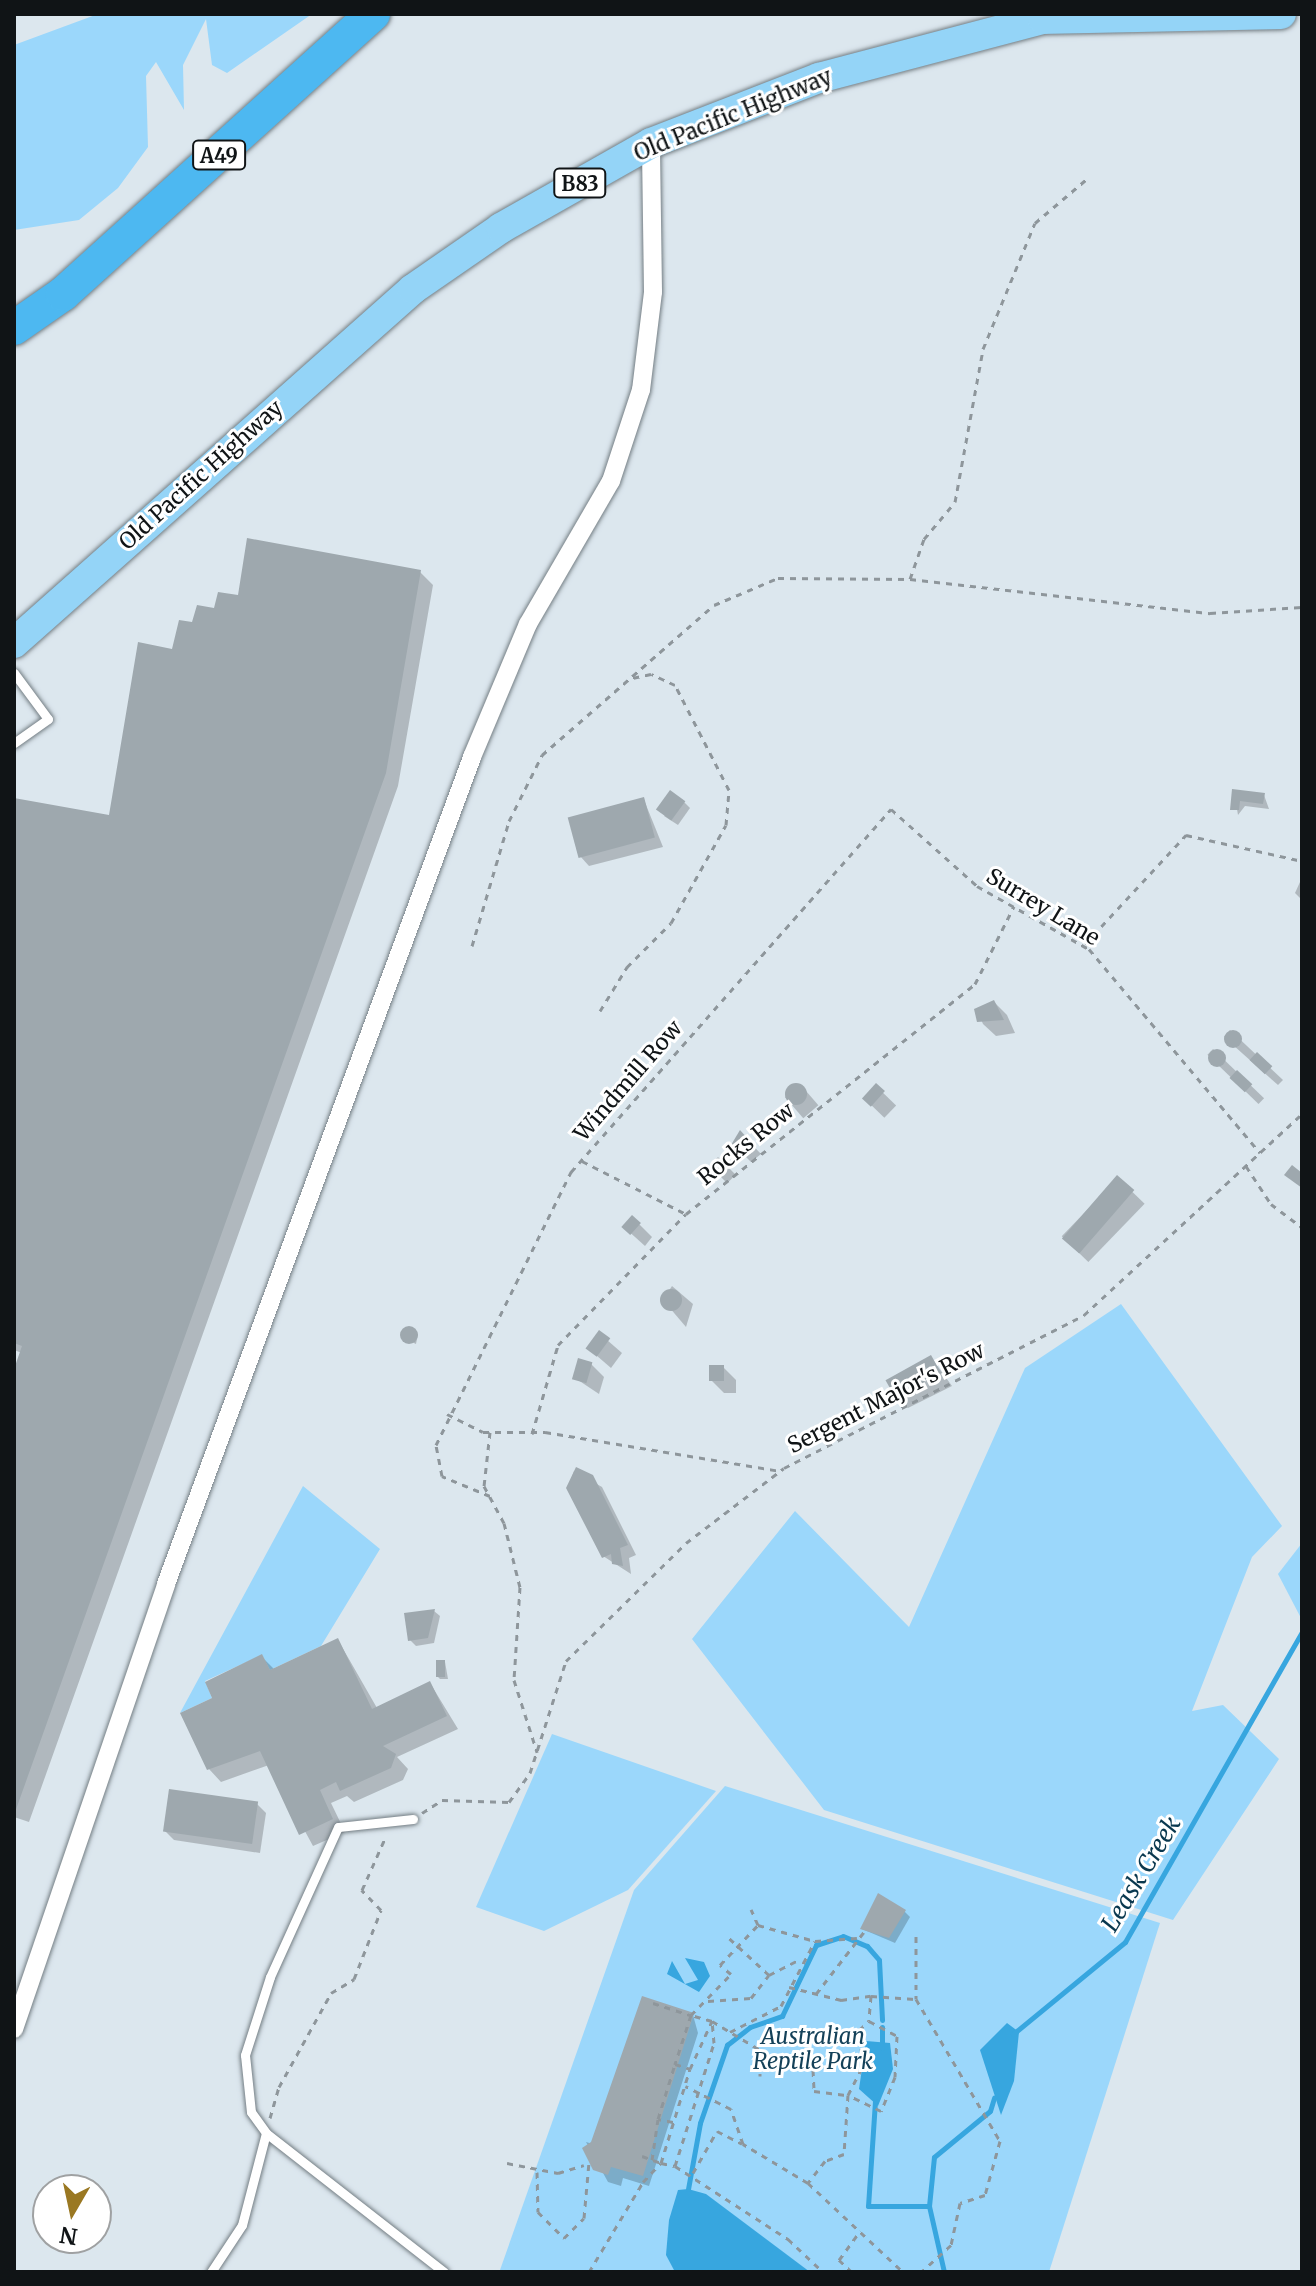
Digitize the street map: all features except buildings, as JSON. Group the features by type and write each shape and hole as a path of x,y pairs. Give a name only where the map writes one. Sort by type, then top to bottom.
{"highway":[{"name":"A49","path":"14,328 63,294 373,14"}],"main road":[{"name":"Old Pacific Highway","path":"14,643 413,289 501,228 651,143 819,78 1043,19 1281,14"}],"street":[{"path":"14,2029 166,1584 472,757 528,624 611,481 641,390 653,292 651,143"}],"lane":[{"path":"14,673 48,719 14,743"},
{"path":"413,1819 338,1827 270,1977 245,2055 251,2112 266,2133 444,2272"},
{"path":"211,2272 242,2225 266,2133"}],"path":[{"path":"910,579 924,557 924,539 955,502 983,349 1035,223 1089,177"},
{"path":"472,946 509,821 542,755 714,605 778,578 910,579 1210,613 1302,607"},
{"path":"600,1011 627,967 671,923 726,825 729,790 675,685 651,674 628,679"},
{"name":"Surrey Lane","path":"891,809 977,886 1084,946 1260,1153"},
{"name":"Windmill Row","path":"490,1496 442,1476 436,1445 447,1414 581,1161 891,809"},
{"path":"1084,946 1186,835 1302,861"},
{"name":"Rocks Row","path":"532,1434 558,1345 686,1214 975,984 1014,905"},
{"name":"Sergent Major's Row","path":"413,1819 442,1800 509,1802 537,1752 566,1661 686,1543 781,1471 1084,1315 1302,1114"},
{"path":"581,1161 686,1214"},
{"path":"1246,1166 1271,1204 1302,1227"},
{"path":"447,1414 490,1432 532,1434 781,1471"},
{"path":"490,1432 484,1486 520,1587 514,1680 537,1752"},
{"path":"266,2133 279,2087 331,1993 354,1979 381,1910 362,1890 379,1841 413,1819"},
{"path":"751,1909 758,1925"},
{"path":"758,1925 815,1941 857,1938"},
{"path":"652,2160 660,2137 658,2119 691,2015 731,1974 720,1965 758,1925"},
{"path":"816,1994 864,1932"},
{"path":"916,1936 916,1999 943,2053 1000,2141 985,2195 960,2203 945,2252 921,2272"},
{"path":"729,1938 769,1975"},
{"path":"732,2033 781,2006 801,1958 815,1941"},
{"path":"705,2001 751,1998 769,1975 801,1958"},
{"path":"789,1987 816,1994 916,1999"},
{"path":"808,2183 825,2161 844,2154 848,2095 863,2066 859,2030 869,2021 871,1996"},
{"path":"653,2003 712,2021 760,2050 813,2070 814,2091 848,2095 881,2111 895,2077 897,2036 869,2021"},
{"path":"589,2272 617,2216 661,2163 690,2069 712,2021"},
{"path":"675,2166 704,2094 712,2021"},
{"path":"760,2050 760,2076"},
{"path":"675,2064 690,2069"},
{"path":"685,2086 731,2109 743,2144"},
{"path":"658,2119 673,2122"},
{"path":"693,2173 717,2131 808,2183 903,2272"},
{"path":"660,2137 667,2140"},
{"path":"642,2156 693,2173 823,2272"},
{"path":"507,2163 537,2172 589,2162"},
{"path":"537,2172 538,2212 564,2238 584,2218 590,2176 584,2165"},
{"path":"852,2272 839,2260 860,2231"}],"green space":[{"path":"98,14 312,14 227,73 212,65 206,19 183,65 184,110 156,62 146,76 148,147 118,188 79,220 14,230 14,45"},
{"path":"1121,1304 1282,1526 1252,1557 1192,1711 1223,1705 1279,1759 1173,1920 824,1810 692,1639 795,1511 909,1627 1025,1368"},
{"path":"303,1486 380,1549 321,1646 270,1670 262,1655 205,1681 212,1698 180,1713"},
{"path":"1302,1543 1302,1620 1278,1574"},
{"path":"552,1734 716,1791 628,1890 544,1931 476,1907"},
{"name":"Australian Reptile Park","path":"725,1786 1160,1923 1049,2272 500,2270 634,1890"}],"shaded area":[{"path":"685,1958 704,1962 710,1976 699,1992 667,1974 672,1961 685,1984 698,1980"},
{"path":"1007,2023 1019,2032 1014,2081 1001,2115 980,2050"},
{"path":"866,2041 890,2043 893,2069 878,2106 859,2089"},
{"path":"688,2189 706,2194 810,2272 675,2272 666,2255 669,2220 678,2190"}],"waterway":[{"name":"Leask Creek","path":"1013,2034 1125,1942 1302,1632"},
{"path":"688,2189 700,2123 727,2045 750,2027 782,2016 816,1945 843,1936 867,1946 879,1960 882,2020"},
{"path":"882,2027 882,2048"},
{"name":"Leask Creek","path":"944,2272 929,2206 934,2157 990,2111 994,2098"},
{"path":"875,2101 868,2206 929,2206"}]}
